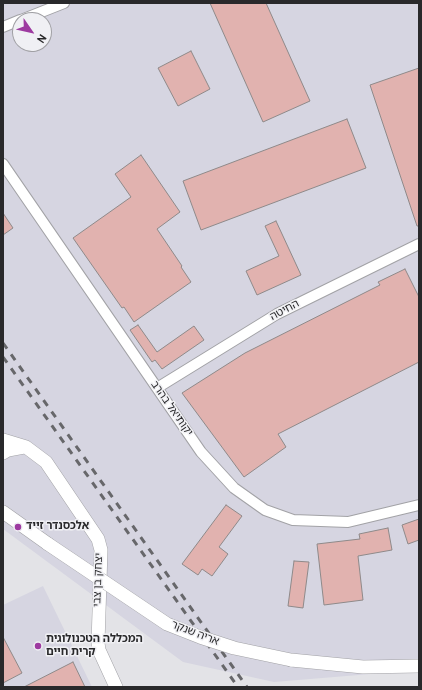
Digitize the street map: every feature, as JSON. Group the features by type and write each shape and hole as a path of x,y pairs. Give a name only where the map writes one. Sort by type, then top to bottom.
{"street":[{"path":"41,12 64,3"},
{"name":"יקותיאל בהרב","path":"3,164 201,452 234,488 265,510 292,520 348,522 419,505"},
{"name":"החיטה","path":"157,388 277,314 419,244"},
{"name":"יצחק בן צבי","path":"3,440 26,447 46,462 98,539 101,550 98,643 101,654 116,687"},
{"path":"3,453 17,447 26,447"},
{"name":"אריה שנקר","path":"3,512 167,624 200,638 227,646 291,660 363,667 419,666"}],"shaded area":[{"path":"3,3 419,3 419,670 274,682 183,662 3,529"},
{"name":"המכללה הטכנולוגית קרית חיים","path":"43,586 92,687 3,687 3,605"}],"building":[{"path":"210,3 266,3 310,101 263,122"},
{"path":"191,51 210,89 178,106 158,68"},
{"path":"419,68 419,226 417,226 370,85"},
{"path":"347,119 366,168 201,230 183,181"},
{"path":"141,155 180,212 157,229 191,282 134,322 124,307 122,308 73,238 131,197 115,174"},
{"path":"3,213 13,228 3,235"},
{"path":"276,221 301,275 257,295 246,271 279,256 265,226"},
{"path":"405,269 419,297 419,362 278,434 286,447 244,477 182,393 245,353 380,285 378,282"},
{"path":"138,325 157,352 194,326 204,340 162,369 155,360 152,362 130,330"},
{"path":"226,505 242,516 219,547 228,554 212,576 202,569 198,575 182,564"},
{"path":"419,519 419,540 408,544 402,525"},
{"path":"388,528 392,550 358,556 363,600 324,605 317,544 360,539 359,534"},
{"path":"294,561 309,562 303,608 288,606"},
{"path":"3,637 22,673 3,683"},
{"path":"73,662 85,687 24,687"}],"railway":[{"path":"3,343 247,687"},
{"path":"3,357 238,687"}],"place":[{"name":"אלכסנדר זייד","path":"18,527"},
{"name":"המכללה הטכנולוגית קרית חיים","path":"38,646"}]}
